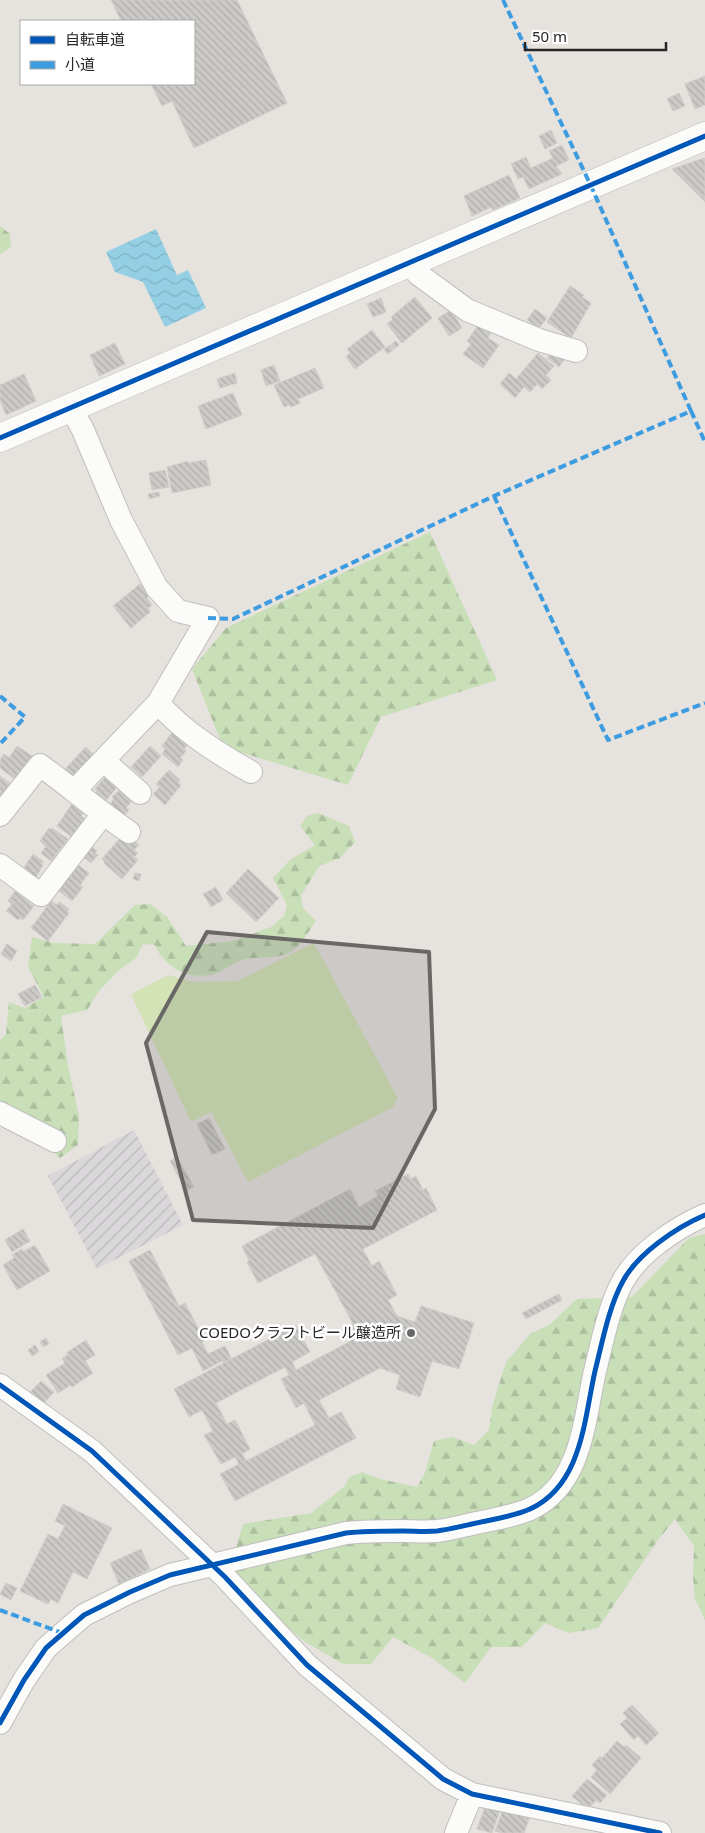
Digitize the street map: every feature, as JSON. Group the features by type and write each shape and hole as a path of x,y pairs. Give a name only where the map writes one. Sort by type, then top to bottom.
{"street":[{"path":"0,438 705,136"},
{"path":"412,262 418,274 466,310 539,340 576,351"},
{"path":"71,408 84,430 122,520 157,588 178,611 208,618 158,703 75,790"},
{"path":"158,703 193,735 251,772"},
{"path":"104,761 140,793"},
{"path":"0,815 40,765 129,832"},
{"path":"0,865 41,896 103,814"},
{"path":"0,1113 55,1141"},
{"path":"0,1723 24,1680 46,1648 84,1615 170,1575 346,1533 437,1531 498,1519 529,1510 550,1496 562,1482 575,1459 585,1428 595,1372 614,1303 624,1279 642,1258 668,1235 705,1215"},
{"path":"0,1385 92,1451 225,1577 307,1665 443,1780 472,1794 660,1833"},
{"path":"456,1833 472,1794"}],"highlighted area":[{"path":"207,932 429,952 435,1109 373,1228 193,1220 146,1043"}],"shaded area":[{"path":"134,1130 183,1225 97,1269 48,1176"}],"green space":[{"path":"0,226 10,234 11,247 0,254"},
{"path":"430,532 497,680 381,717 348,785 223,747 192,669 226,628"},
{"path":"318,813 349,826 355,842 340,858 319,866 301,896 303,908 316,921 297,947 283,955 245,959 219,972 200,976 181,972 165,961 155,945 143,944 136,958 118,971 99,991 87,1010 61,1016 68,1065 79,1116 78,1145 60,1158 46,1146 0,1126 0,1040 6,1034 9,1002 25,1008 44,997 28,967 32,937 54,943 95,944 135,905 150,904 167,917 186,946 233,941 271,927 284,916 287,905 273,878 291,859 315,845 300,826 307,816"},
{"path":"314,943 398,1098 393,1107 248,1182 211,1112 191,1122 131,994 168,975 193,982 237,981"},
{"path":"705,1234 705,1620 695,1599 693,1577 694,1546 675,1519 658,1540 598,1628 569,1633 545,1623 522,1647 491,1647 465,1683 432,1658 393,1637 371,1664 343,1664 304,1641 277,1619 230,1569 243,1524 311,1513 344,1487 349,1477 362,1472 380,1479 417,1487 425,1473 434,1441 452,1437 474,1445 489,1430 492,1407 506,1362 530,1334 549,1325 577,1299 632,1297 689,1238"}],"water":[{"path":"156,229 177,275 188,270 206,308 165,327 143,282 115,272 106,252"}],"building":[{"path":"111,0 237,0 287,103 194,148 172,101 162,106 152,85 195,85 195,20 121,20"},
{"path":"705,76 705,105 695,109 685,84"},
{"path":"679,93 685,106 673,111 667,99"},
{"path":"551,130 557,143 545,149 539,136"},
{"path":"562,145 569,160 556,166 562,174 529,189 523,177 518,179 511,164 526,157 531,168 553,158 549,151"},
{"path":"705,159 705,202 672,169"},
{"path":"509,175 520,198 493,210 491,207 472,216 464,196"},
{"path":"570,286 584,295 582,297 591,303 571,338 547,322"},
{"path":"415,297 432,318 402,343 387,324 393,319 391,317"},
{"path":"381,298 386,312 373,317 367,304"},
{"path":"535,309 547,318 539,328 527,320"},
{"path":"451,310 462,328 449,336 438,318"},
{"path":"479,324 491,332 488,338 499,345 483,368 463,354 471,344 467,341"},
{"path":"372,330 385,347 355,369 346,357 350,353 347,349"},
{"path":"396,341 399,345 394,349 391,344"},
{"path":"115,343 125,364 99,376 90,355"},
{"path":"390,345 393,350 387,354 384,349"},
{"path":"552,352 564,360 559,367 547,358"},
{"path":"538,353 554,366 546,375 551,380 542,389 537,384 530,392 524,387 515,398 500,384 509,373 516,379"},
{"path":"274,365 280,381 266,386 261,370"},
{"path":"315,368 324,388 298,399 300,403 291,407 289,405 284,407 274,385"},
{"path":"235,373 237,383 220,388 217,379"},
{"path":"24,374 36,401 6,415 0,400 0,385"},
{"path":"233,393 242,415 206,429 198,406"},
{"path":"206,460 211,485 172,493 167,467 188,461 188,463"},
{"path":"165,470 169,487 152,490 149,473"},
{"path":"159,492 160,496 149,499 148,494"},
{"path":"140,584 150,595 147,598 152,605 148,608 150,612 131,628 113,606"},
{"path":"174,730 189,743 184,749 186,751 180,758 183,760 178,767 162,754 165,749 162,746"},
{"path":"17,746 32,756 15,779 0,768 0,760 4,754 9,758"},
{"path":"150,746 161,756 142,777 131,767"},
{"path":"86,747 96,757 75,779 65,769"},
{"path":"169,770 180,780 178,783 181,785 165,805 153,794 160,787 156,784"},
{"path":"0,776 11,784 0,799"},
{"path":"106,776 118,786 103,804 93,796 97,791 95,789"},
{"path":"123,787 135,797 126,808 129,810 123,817 109,805 114,799 112,797"},
{"path":"72,804 84,813 81,816 85,819 72,837 57,826"},
{"path":"49,828 51,830 52,828 68,839 51,861 41,853 46,847 40,841"},
{"path":"128,836 139,845 134,850 138,853 134,857 138,860 122,879 102,859 121,837"},
{"path":"90,845 97,851 95,853 98,855 91,863 81,855"},
{"path":"33,854 43,861 43,865 33,883 20,874"},
{"path":"74,862 89,873 80,885 83,887 72,901 53,886"},
{"path":"248,869 279,898 256,922 226,893"},
{"path":"135,873 141,874 139,881 133,879"},
{"path":"216,887 223,900 211,907 203,894"},
{"path":"15,891 34,906 23,920 20,918 18,920 6,911 12,904 8,901"},
{"path":"51,901 57,905 59,902 69,909 67,912 69,913 48,941 31,928"},
{"path":"7,944 17,951 11,961 1,954"},
{"path":"35,985 42,997 25,1006 18,994"},
{"path":"209,1118 225,1149 212,1155 197,1124"},
{"path":"177,1157 194,1187 186,1191 170,1161"},
{"name":"COEDOクラフトビール醸造所","path":"408,1174 411,1179 416,1176 423,1190 426,1188 437,1210 363,1249 372,1266 379,1261 397,1295 388,1300 397,1316 415,1322 421,1306 474,1323 459,1369 432,1361 420,1397 396,1389 400,1375 380,1368 319,1400 329,1418 341,1412 356,1438 235,1501 220,1474 239,1464 235,1457 221,1464 204,1435 213,1431 202,1410 189,1417 174,1389 296,1325 310,1352 292,1362 296,1370 349,1342 352,1322 315,1254 258,1283 247,1262 249,1261 242,1246 350,1189 359,1207 378,1196 375,1191","holes":["285,1367 289,1375 281,1379 296,1408 304,1403 315,1425 246,1461 242,1454 250,1449 235,1420 227,1424 216,1403"]},
{"path":"23,1229 30,1241 12,1252 5,1240"},
{"path":"35,1245 50,1271 17,1290 3,1265 14,1258 12,1255 22,1249 23,1252"},
{"path":"150,1250 179,1306 185,1303 205,1341 202,1342 208,1354 225,1346 231,1357 230,1359 203,1371 192,1348 178,1355 129,1261"},
{"path":"559,1294 562,1300 526,1319 522,1313"},
{"path":"46,1338 49,1344 43,1347 40,1342"},
{"path":"86,1340 95,1355 85,1361 93,1373 72,1387 71,1385 58,1393 46,1375 65,1363 62,1358 68,1355 66,1353"},
{"path":"35,1345 39,1352 32,1356 28,1350"},
{"path":"41,1381 54,1392 43,1404 30,1392"},
{"path":"63,1504 112,1528 87,1579 73,1572 58,1603 51,1599 48,1604 20,1591 48,1534 58,1539 65,1526 55,1521"},
{"path":"141,1549 150,1569 119,1584 110,1563"},
{"path":"6,1583 17,1588 11,1600 0,1594"},
{"path":"632,1705 659,1733 646,1745 638,1736 634,1740 620,1724 627,1718 623,1713"},
{"path":"617,1741 624,1747 626,1745 641,1758 610,1794 591,1777 597,1770 592,1765 600,1756 602,1758"},
{"path":"587,1779 607,1795 600,1803 596,1800 591,1806 589,1805 586,1808 572,1796"},
{"path":"486,1804 500,1810 492,1833 477,1829"},
{"path":"504,1807 530,1816 524,1833 502,1833 495,1831"}],"marked path":[{"path":"503,0 591,186 691,411"},
{"path":"208,618 233,619 494,496 691,411 705,442"},
{"path":"494,496 608,740 705,703"},
{"path":"0,696 25,717 0,744"},
{"path":"0,1610 62,1633"}],"cycle path":[{"path":"0,438 705,136"},
{"path":"0,1723 24,1680 46,1648 84,1615 170,1575 346,1533 449,1529 520,1513 547,1498 561,1484 571,1468 578,1449 606,1325 623,1281 638,1261 659,1242 682,1226 705,1215"},
{"path":"0,1385 92,1451 225,1577 307,1665 443,1779 472,1794 660,1833"}],"place":[{"name":"COEDOクラフトビール醸造所","path":"411,1333"}]}
